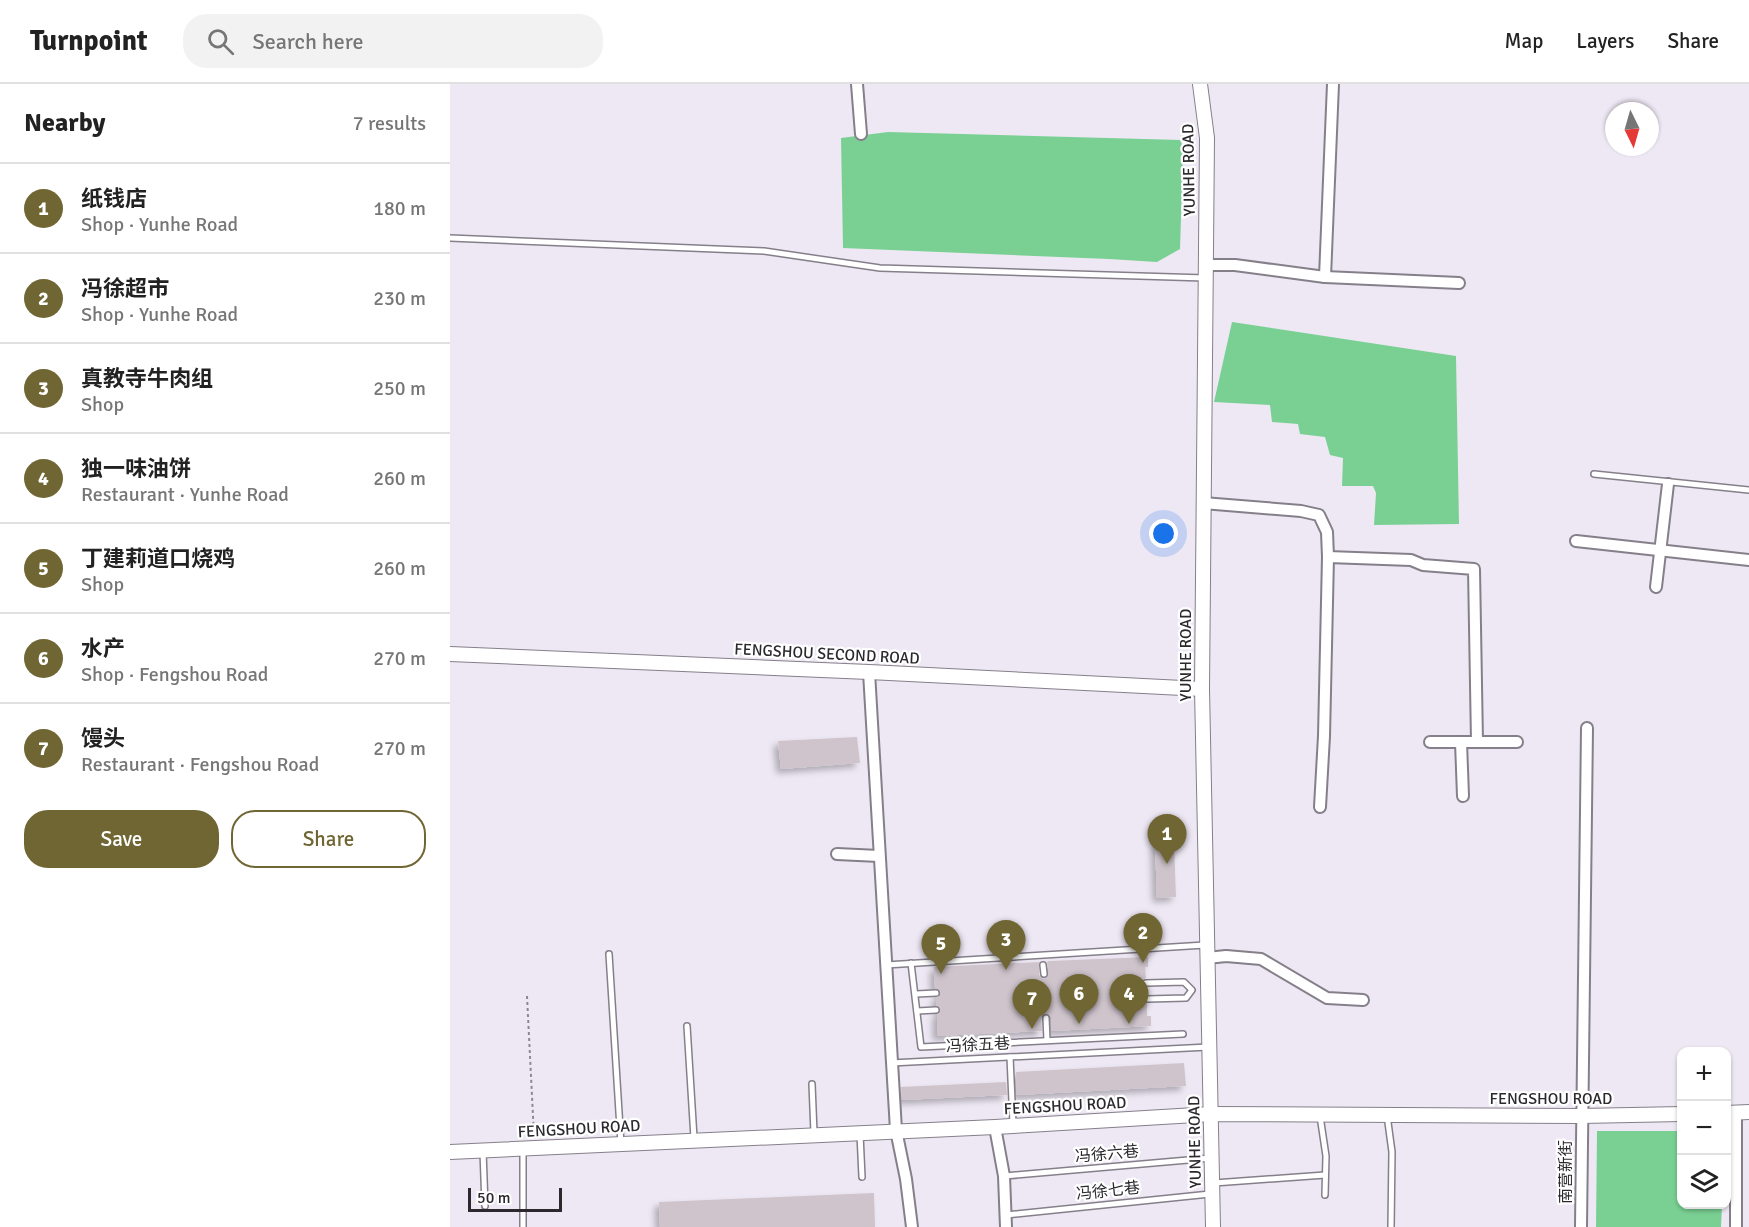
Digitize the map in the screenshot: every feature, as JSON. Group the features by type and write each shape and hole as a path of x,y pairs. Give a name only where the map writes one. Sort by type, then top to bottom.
{"street":[{"path":"857,84 861,134"},
{"name":"YUNHE ROAD","path":"1200,84 1207,138 1202,689 1213,1227"},
{"path":"1325,277 1333,84"},
{"path":"1206,272 1235,265 1325,277 1459,284"},
{"path":"1656,587 1668,484"},
{"path":"1203,502 1301,511 1319,515 1327,532 1324,736 1320,807"},
{"path":"1576,541 1749,560"},
{"path":"1328,557 1411,560 1423,566 1474,568 1477,742"},
{"name":"FENGSHOU SECOND ROAD","path":"450,654 1202,689"},
{"path":"868,672 896,1130 906,1179 912,1227"},
{"name":"南营新街","path":"1581,1227 1587,728"},
{"path":"1430,742 1517,742"},
{"path":"1461,742 1463,796"},
{"path":"837,854 879,856"},
{"path":"1207,951 1226,956 1261,959 1327,998 1363,1000"},
{"path":"1736,1227 1737,1113"},
{"name":"FENGSHOU ROAD","path":"450,1152 995,1127 1212,1114 1581,1116 1677,1114"},
{"path":"995,1127 1004,1176 1006,1227"}],"lane":[{"path":"450,238 764,251 880,268 1206,272"},
{"path":"1594,474 1749,490"},
{"path":"886,965 1207,951"},
{"path":"609,954 621,1144"},
{"path":"910,963 916,994 921,1047 1183,1034"},
{"path":"1043,965 1044,974"},
{"path":"1146,983 1184,982 1192,990 1186,998 1147,999"},
{"path":"916,994 936,993"},
{"path":"917,1011 936,1010"},
{"path":"1046,1018 1047,1040"},
{"path":"687,1026 694,1140"},
{"name":"冯徐五巷","path":"891,1063 1210,1047"},
{"path":"1010,1057 1013,1126"},
{"path":"812,1084 814,1134"},
{"path":"1319,1115 1326,1156 1325,1196"},
{"path":"1388,1115 1392,1152 1391,1227"},
{"path":"860,1132 862,1177"},
{"path":"524,1227 529,1148"},
{"path":"483,1150 485,1206"},
{"name":"冯徐六巷","path":"1004,1176 1212,1158"},
{"name":"冯徐七巷","path":"1006,1215 1325,1175"}],"path":[{"path":"527,996 529,1148"}],"green space":[{"path":"888,132 1181,140 1183,152 1180,249 1157,262 843,248 841,138"},
{"path":"1232,322 1456,356 1459,524 1374,525 1376,493 1373,486 1342,486 1343,458 1330,455 1325,437 1300,434 1298,424 1272,422 1270,405 1214,402"},
{"path":"1597,1131 1677,1131 1677,1209 1722,1209 1721,1227 1596,1227"}],"building":[{"path":"857,737 860,763 781,769 778,741"},
{"path":"1155,844 1174,844 1176,897 1157,898"},
{"path":"1148,957 1148,967 1145,967 1146,978 1141,984 1146,988 1146,994 1142,1000 1147,1004 1147,1016 1151,1016 1151,1026 1051,1031 1051,1017 1046,1013 1041,1016 1042,1031 937,1036 937,1015 941,1010 936,1005 936,998 941,992 935,988 934,967 1039,962 1039,975 1044,979 1049,975 1047,962 1049,961"},
{"path":"1184,1063 1186,1086 1017,1095 1016,1072"},
{"path":"1006,1082 1007,1095 902,1100 901,1087"},
{"path":"874,1193 875,1227 660,1227 659,1202"}],"place":[{"name":"纸钱店","path":"1167,864"},
{"name":"冯徐超市","path":"1143,963"},
{"name":"真教寺牛肉组","path":"1006,970"},
{"name":"丁建莉道口烧鸡","path":"941,974"},
{"name":"水产","path":"1079,1024"},
{"name":"独一味油饼","path":"1129,1024"},
{"name":"馒头","path":"1032,1029"}]}
